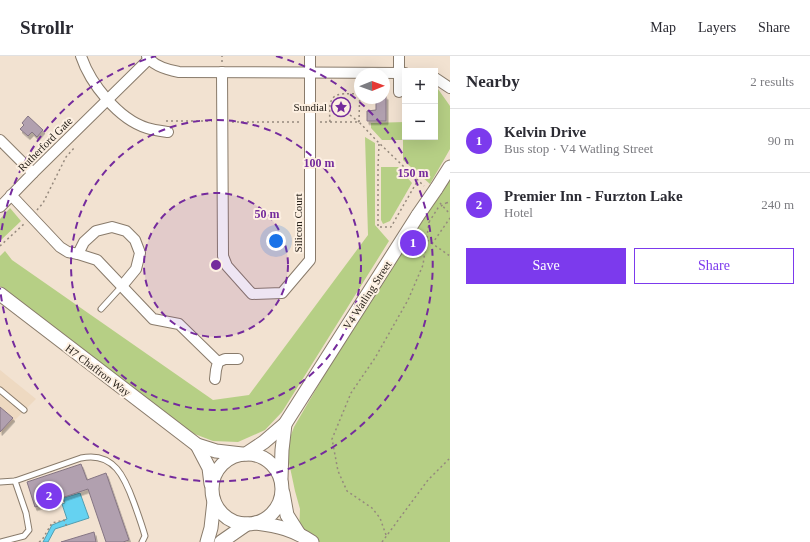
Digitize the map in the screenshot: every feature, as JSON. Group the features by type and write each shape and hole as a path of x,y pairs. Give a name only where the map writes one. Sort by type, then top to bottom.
{"street":[{"path":"81,56 94,83 107,99 128,118 146,128 168,132"},
{"name":"Silicon Court","path":"222,72 223,256 227,266 252,294 282,293 310,260 310,56"},
{"path":"399,56 402,73 400,92"},
{"path":"148,57 163,68 179,72 354,72"},
{"name":"Rutherford Gate","path":"0,207 148,57"},
{"path":"390,73 402,73"},
{"path":"438,80 450,88"},
{"path":"0,140 33,173"},
{"name":"V4 Watling Street","path":"244,454 264,442 285,424 424,219 436,189 450,168"},
{"path":"11,196 60,247 68,252 97,260 153,319 179,324 218,362"},
{"path":"78,254 84,242 96,231 112,227 126,231 135,240 140,253 136,269 122,286"},
{"name":"H7 Chaffron Way","path":"0,294 197,445 216,451 244,454"},
{"path":"218,362 225,359 238,359"},
{"path":"215,379 218,362"},
{"name":"V4 Watling Street","path":"282,483 282,450 285,424"},
{"name":"H7 Chaffron Way","path":"197,445 209,468 212,487"},
{"path":"207,542 211,528 214,501 212,487 214,476 221,465 230,458 244,454 261,457 268,460 278,472 282,483 287,515 299,534"},
{"path":"221,542 252,524 265,519 273,513 278,506 281,497 282,483"},
{"path":"214,501 219,511 227,518 237,523 279,526 299,534 312,542"}],"lane":[{"path":"101,309 122,286"},
{"path":"0,390 24,410"},
{"path":"0,482 14,481 81,458 98,456 107,460 117,469 126,482 143,526 145,536 142,542"},
{"path":"1,542 24,536 29,530 26,514 14,481"}],"path":[{"path":"330,122 330,102 332,98 339,94 354,94"},
{"path":"359,122 360,104"},
{"path":"350,115 418,180 391,227 378,227 379,143"},
{"path":"159,121 359,122"},
{"path":"0,246 43,203 66,157 78,143"},
{"path":"386,535 380,518 372,508 347,491 338,471 332,440 351,393 375,358 408,300 423,265 427,240 424,219 438,208 450,202"},
{"path":"432,244 450,218"},
{"path":"427,240 450,256"},
{"path":"382,542 428,480 450,458"},
{"path":"39,542 42,540 52,523 64,520 67,527"}],"shaded area":[{"path":"0,370 36,399 0,435"}],"green space":[{"path":"438,89 450,106 450,149 430,184 403,160 403,140 438,140"},
{"path":"402,122 402,140 382,140 371,128 371,123"},
{"path":"365,137 375,143 375,225 389,241 282,412 265,430 238,442 213,441 192,433 0,286 0,256 5,251 12,260 213,400 249,395 368,235"},
{"path":"381,167 398,167 412,183 390,221 383,224 381,220"},
{"path":"450,168 450,542 312,542 299,534 300,509 288,458 288,443 294,427 401,243"},
{"path":"10,208 21,221 0,241 0,219"}],"water":[{"path":"80,493 89,518 55,529 48,542 43,542 52,525 67,519 62,504 65,503 63,498"}],"building":[{"path":"376,104 386,104 386,121 367,121 367,111 376,110"},
{"path":"28,116 43,130 37,137 32,132 28,136 20,129 24,125 22,123"},
{"path":"0,407 13,418 0,432"},
{"path":"81,464 87,480 106,473 129,540 123,542 106,542 88,489 35,507 27,482"},
{"path":"94,532 96,542 61,542"}],"place":[{"name":"Sundial","path":"341,107"},
{"name":"Kelvin Drive","path":"413,243"},
{"name":"Premier Inn - Furzton Lake","path":"49,496"}]}
